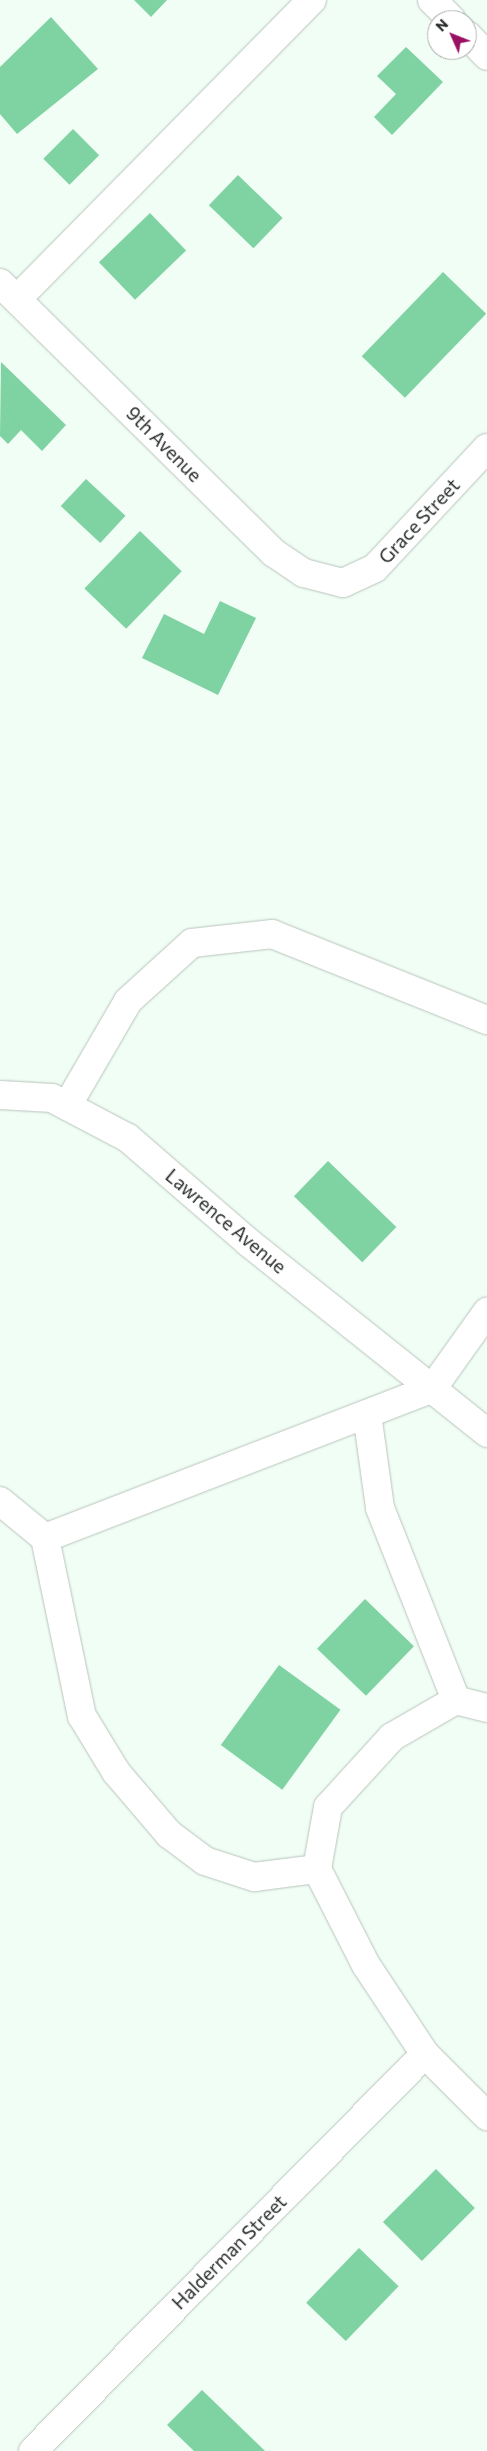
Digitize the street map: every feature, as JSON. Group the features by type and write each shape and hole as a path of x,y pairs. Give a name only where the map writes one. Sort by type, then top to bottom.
{"street":[{"path":"8,291 312,0"},
{"path":"432,0 442,10"},
{"path":"477,46 487,56"},
{"name":"9th Avenue","path":"8,291 274,552 304,573 343,583"},
{"name":"Grace Street","path":"343,583 375,568 487,448"},
{"path":"66,1106 128,1002 192,943 272,934 487,1020"},
{"name":"Lawrence Avenue","path":"0,1095 52,1098 128,1138 248,1242 487,1434"},
{"path":"45,1538 432,1389 487,1312"},
{"path":"367,1414 380,1508 456,1700"},
{"path":"0,1501 45,1538 82,1716 116,1772 169,1834 205,1861 254,1877 317,1869"},
{"path":"487,1708 456,1700 392,1737 328,1807 317,1869 366,1965 424,2054 487,2116"},
{"name":"Halderman Street","path":"33,2451 424,2054"}],"building":[{"path":"134,0 167,0 151,17"},
{"path":"51,17 98,69 17,134 0,114 0,67"},
{"path":"406,47 443,82 392,135 374,117 396,94 377,76"},
{"path":"73,129 99,155 69,185 43,159"},
{"path":"238,175 283,218 253,248 209,205"},
{"path":"150,213 186,250 135,300 99,262"},
{"path":"443,272 486,314 405,398 362,356"},
{"path":"1,362 66,425 42,451 21,430 8,444 0,436"},
{"path":"86,479 125,516 100,543 61,506"},
{"path":"140,531 182,571 126,629 84,589"},
{"path":"220,601 256,618 218,695 142,658 164,614 204,634"},
{"path":"328,1161 396,1227 362,1262 294,1196"},
{"path":"365,1599 414,1646 366,1696 317,1649"},
{"path":"279,1665 340,1710 282,1790 221,1745"},
{"path":"436,2169 475,2208 422,2261 383,2222"},
{"path":"359,2248 399,2286 346,2341 306,2303"},
{"path":"202,2390 265,2451 194,2451 167,2425"}]}
